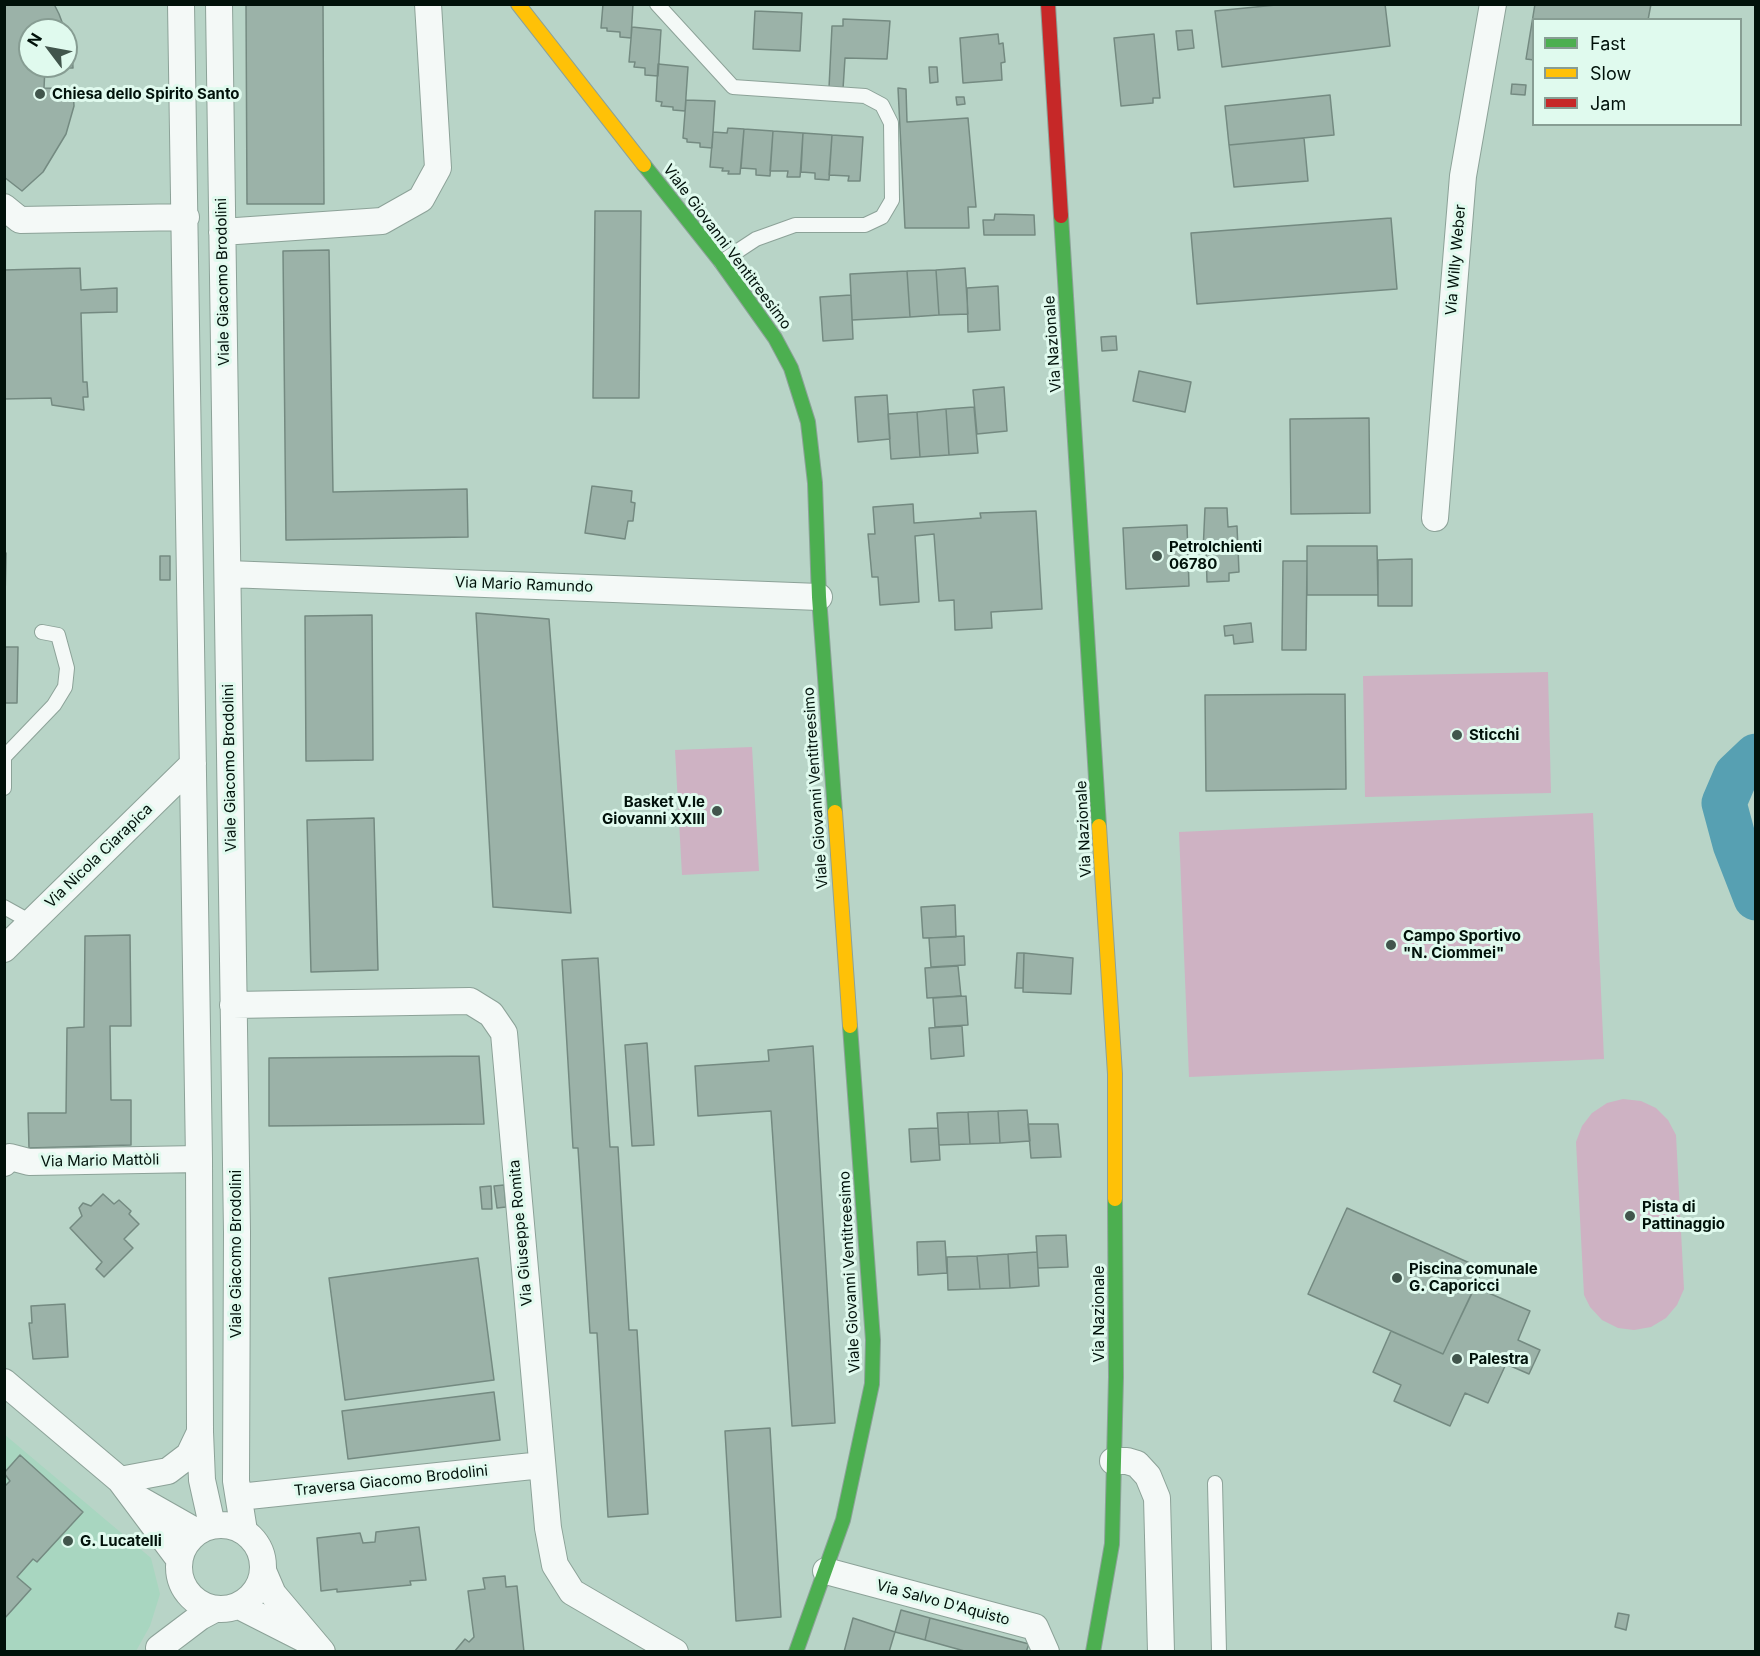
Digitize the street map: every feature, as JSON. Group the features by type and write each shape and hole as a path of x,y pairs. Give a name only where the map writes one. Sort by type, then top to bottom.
{"street":[{"path":"181,4 199,1159 200,1432 205,1528"},
{"name":"Viale Giacomo Brodolini","path":"219,4 237,1233 236,1481 244,1531"},
{"path":"222,232 382,221 421,200 438,168 428,4"},
{"name":"Viale Giovanni Ventitreesimo","path":"518,4 721,262 775,338 791,368 808,422 815,483 819,597 873,1341 872,1384 843,1520 796,1652"},
{"name":"Via Nazionale","path":"1048,4 1115,1074 1112,1545 1093,1652"},
{"name":"Via Willy Weber","path":"1435,518 1463,176 1493,4"},
{"path":"4,207 20,220 186,218"},
{"name":"Via Mario Ramundo","path":"228,573 819,597"},
{"name":"Via Nicola Ciarapica","path":"4,949 193,764"},
{"name":"Via Giuseppe Romita","path":"233,1005 470,1001 491,1014 504,1033 548,1528 555,1565 572,1592 675,1652"},
{"name":"Via Mario Mattòli","path":"8,1160 30,1162 199,1159"},
{"path":"4,1382 126,1487 179,1559"},
{"path":"126,1487 168,1471 189,1455 200,1432"},
{"path":"1113,1461 1137,1464 1148,1476 1157,1498 1161,1652"},
{"name":"Traversa Giacomo Brodolini","path":"239,1497 542,1465"},
{"path":"126,1487 205,1528"},
{"path":"223,1524 244,1531 260,1549 264,1573 273,1594 318,1648 227,1608 194,1600 186,1591 178,1570 183,1548 205,1528 223,1524"},
{"name":"Via Salvo D'Aquisto","path":"826,1571 1035,1627 1046,1652"},
{"path":"158,1650 200,1617 227,1608 255,1592 264,1573"},
{"path":"158,1650 186,1591"}],"lane":[{"path":"657,4 733,87 865,96 882,105 891,123 892,200 882,217 865,225 795,225 756,239 721,262"},
{"path":"4,788 5,754 54,705 65,687 67,668 58,635 42,632"},
{"path":"4,907 31,922"},
{"path":"1215,1483 1219,1652"}],"shaded area":[{"name":"Sticchi","path":"1548,672 1551,793 1365,797 1363,676"},
{"name":"Basket V.le Giovanni XXIII","path":"752,747 759,871 682,875 675,750"},
{"name":"Campo Sportivo \"N. Ciommei\"","path":"1593,813 1604,1059 1189,1077 1179,832"},
{"name":"Pista di Pattinaggio","path":"1623,1099 1641,1101 1656,1108 1668,1120 1676,1135 1684,1289 1677,1305 1666,1318 1651,1327 1634,1330 1618,1328 1602,1320 1590,1307 1584,1295 1576,1142 1582,1126 1592,1113 1607,1103"},
{"name":"G. Lucatelli","path":"4,1434 151,1558 160,1594 150,1626 136,1651 5,1651"}],"building":[{"name":"Chiesa dello Spirito Santo","path":"4,4 54,4 60,18 18,18 18,78 44,78 44,88 73,89 74,106 66,134 43,172 22,191 4,177"},
{"path":"246,4 323,4 324,204 247,204"},
{"path":"603,4 633,4 631,38 620,37 620,32 601,28"},
{"path":"1286,4 1385,4 1390,46 1222,67 1215,11"},
{"path":"1535,4 1651,4 1648,18 1533,18"},
{"path":"755,11 802,13 800,51 753,49"},
{"path":"843,19 890,21 887,59 845,58 843,89 829,88 832,26 843,26"},
{"path":"1532,22 1532,60 1526,59"},
{"path":"632,27 661,30 658,76 645,75 645,68 634,67 635,62 629,62"},
{"path":"1192,30 1194,48 1178,50 1176,31"},
{"path":"998,34 999,44 1003,43 1005,62 1001,63 1002,80 963,83 960,38"},
{"path":"1154,34 1160,98 1153,98 1153,103 1121,106 1114,38"},
{"path":"658,64 688,67 685,111 661,106 662,102 656,101"},
{"path":"929,67 937,67 938,82 930,83"},
{"path":"1512,84 1526,85 1525,95 1511,94"},
{"path":"898,88 906,89 907,122 968,118 976,207 968,207 969,228 905,228"},
{"path":"1330,95 1334,135 1229,145 1225,106"},
{"path":"956,97 964,97 965,104 957,105"},
{"path":"686,100 715,101 712,148 700,147 700,143 687,142 687,139 683,138"},
{"path":"728,128 744,129 740,174 728,174 729,171 722,171 723,168 710,167 713,132 727,133"},
{"path":"744,129 773,131 770,176 756,175 756,169 741,168"},
{"path":"773,131 803,133 800,177 787,177 788,171 770,171"},
{"path":"803,133 832,135 829,180 815,179 815,173 801,172"},
{"path":"832,135 863,137 860,181 848,181 849,176 829,175"},
{"path":"1304,138 1308,181 1234,187 1229,145"},
{"path":"595,211 641,211 639,398 593,398"},
{"path":"995,214 1034,215 1035,235 984,235 983,220 994,220"},
{"path":"1391,218 1397,289 1197,304 1191,233"},
{"path":"329,250 333,492 467,489 468,537 286,540 283,251"},
{"path":"80,268 81,290 117,288 117,312 81,313 83,382 87,382 88,397 83,397 84,410 52,405 51,398 4,399 4,270"},
{"path":"965,268 968,314 939,315 936,270"},
{"path":"936,270 939,315 910,317 907,271"},
{"path":"907,271 910,317 852,320 850,274"},
{"path":"998,286 1000,330 968,332 967,288"},
{"path":"851,295 853,339 823,341 820,297"},
{"path":"1116,336 1117,350 1102,351 1101,337"},
{"path":"1139,371 1191,382 1185,412 1133,401"},
{"path":"1004,387 1007,431 977,434 973,390"},
{"path":"887,395 890,439 858,442 855,397"},
{"path":"974,407 978,453 949,455 946,409"},
{"path":"946,409 949,455 920,457 917,412"},
{"path":"917,412 920,457 891,459 888,414"},
{"path":"1369,418 1370,513 1291,514 1290,419"},
{"path":"592,486 632,491 631,502 635,503 633,521 628,521 625,539 585,533"},
{"path":"913,504 914,523 981,518 980,513 1036,511 1042,609 991,612 992,628 955,630 954,600 939,601 934,534 915,536 919,602 880,605 878,577 872,577 868,534 875,534 873,507"},
{"path":"1205,508 1227,508 1228,527 1237,526 1239,572 1229,573 1229,581 1207,582 1206,552 1203,552"},
{"path":"1187,525 1189,586 1126,589 1123,528"},
{"path":"1307,546 1377,546 1378,595 1307,595"},
{"path":"4,553 6,553 4,646"},
{"path":"160,556 170,556 170,580 160,580"},
{"path":"1412,559 1412,606 1378,606 1378,560"},
{"path":"1283,561 1307,561 1306,650 1282,650"},
{"path":"476,613 549,619 571,913 493,907"},
{"path":"372,615 373,760 306,761 305,616"},
{"path":"1251,623 1253,642 1234,644 1233,635 1225,636 1224,626"},
{"path":"4,647 18,647 17,703 4,703"},
{"path":"1345,694 1346,789 1206,791 1205,695"},
{"path":"374,818 378,970 311,972 307,820"},
{"path":"955,905 956,937 923,938 921,907"},
{"path":"130,935 131,1026 110,1026 111,1100 131,1100 131,1145 29,1148 28,1113 66,1113 67,1028 84,1027 85,936"},
{"path":"964,936 965,965 931,967 929,938"},
{"path":"1017,953 1024,953 1023,988 1015,988"},
{"path":"1024,953 1073,958 1071,994 1023,992"},
{"path":"598,958 610,1147 618,1147 629,1330 637,1330 648,1514 608,1517 597,1333 590,1333 578,1148 573,1148 562,960"},
{"path":"958,966 961,996 927,998 925,968"},
{"path":"966,996 968,1025 935,1027 933,998"},
{"path":"962,1026 964,1056 931,1059 929,1028"},
{"path":"647,1043 654,1145 632,1146 625,1045"},
{"path":"813,1046 835,1423 792,1426 771,1111 698,1116 695,1066 769,1061 768,1050"},
{"path":"479,1056 484,1124 269,1126 269,1058"},
{"path":"1027,1110 1030,1141 1000,1143 998,1111"},
{"path":"998,1111 1000,1143 970,1144 968,1112"},
{"path":"968,1112 970,1144 939,1145 937,1113"},
{"path":"1028,1124 1058,1124 1061,1157 1031,1158"},
{"path":"938,1128 940,1160 911,1162 909,1129"},
{"path":"504,1185 506,1207 497,1208 494,1186"},
{"path":"491,1186 492,1209 482,1209 480,1187"},
{"path":"103,1194 114,1204 119,1200 131,1211 129,1214 139,1224 124,1239 133,1248 104,1277 96,1269 102,1262 70,1228 82,1216 79,1208 83,1203 91,1206"},
{"name":"Piscina comunale G. Caporicci","path":"1347,1208 1483,1269 1443,1354 1308,1294"},
{"path":"1066,1235 1068,1267 1038,1268 1036,1236"},
{"path":"945,1241 947,1273 918,1275 917,1242"},
{"path":"1037,1252 1039,1286 1010,1288 1008,1254"},
{"path":"1008,1254 1010,1288 980,1289 977,1256"},
{"path":"977,1256 980,1289 948,1290 947,1257"},
{"path":"478,1258 494,1380 345,1400 329,1278"},
{"name":"Palestra","path":"1475,1287 1530,1311 1518,1340 1540,1350 1529,1374 1506,1364 1488,1403 1465,1393 1450,1426 1394,1401 1401,1385 1373,1372 1391,1331 1443,1354"},
{"path":"65,1304 68,1357 33,1359 29,1323 32,1323 31,1306"},
{"path":"494,1392 500,1440 348,1459 342,1411"},
{"path":"770,1428 781,1617 736,1621 725,1431"},
{"path":"20,1455 83,1512 37,1562 33,1559 17,1577 31,1589 4,1619 4,1487 10,1481 4,1473"},
{"path":"419,1527 426,1580 410,1581 411,1585 337,1592 337,1589 321,1591 317,1538 360,1533 363,1543 375,1542 376,1532"},
{"path":"505,1576 506,1587 517,1586 524,1652 454,1652 465,1639 469,1642 474,1637 468,1591 485,1589 483,1578"},
{"path":"901,1610 930,1618 925,1640 895,1632"},
{"path":"1618,1613 1629,1615 1626,1630 1615,1627"},
{"path":"853,1618 895,1632 889,1652 844,1652"},
{"path":"930,1618 1029,1644 1026,1652 968,1652 925,1640"}],"waterway":[{"path":"1756,756 1736,775 1724,803 1735,844 1756,898"}],"traffic: fast":[{"path":"644,165 721,262 775,338 791,368 808,422 815,483 819,597 835,812"},
{"path":"1061,216 1099,826"},
{"path":"796,1652 843,1520 872,1384 873,1340 850,1026"},
{"path":"1093,1652 1112,1544 1116,1377 1115,1199"}],"traffic: slow":[{"path":"518,4 644,165"},
{"path":"835,812 850,1026"},
{"path":"1099,826 1115,1074 1115,1199"}],"traffic: jam":[{"path":"1048,4 1061,216"}],"place":[{"name":"Chiesa dello Spirito Santo","path":"40,94"},
{"name":"Petrolchienti 06780","path":"1157,556"},
{"name":"Sticchi","path":"1457,735"},
{"name":"Basket V.le Giovanni XXIII","path":"717,811"},
{"name":"Campo Sportivo \"N. Ciommei\"","path":"1391,945"},
{"name":"Pista di Pattinaggio","path":"1630,1216"},
{"name":"Piscina comunale G. Caporicci","path":"1397,1278"},
{"name":"Palestra","path":"1457,1359"},
{"name":"G. Lucatelli","path":"68,1541"}]}
